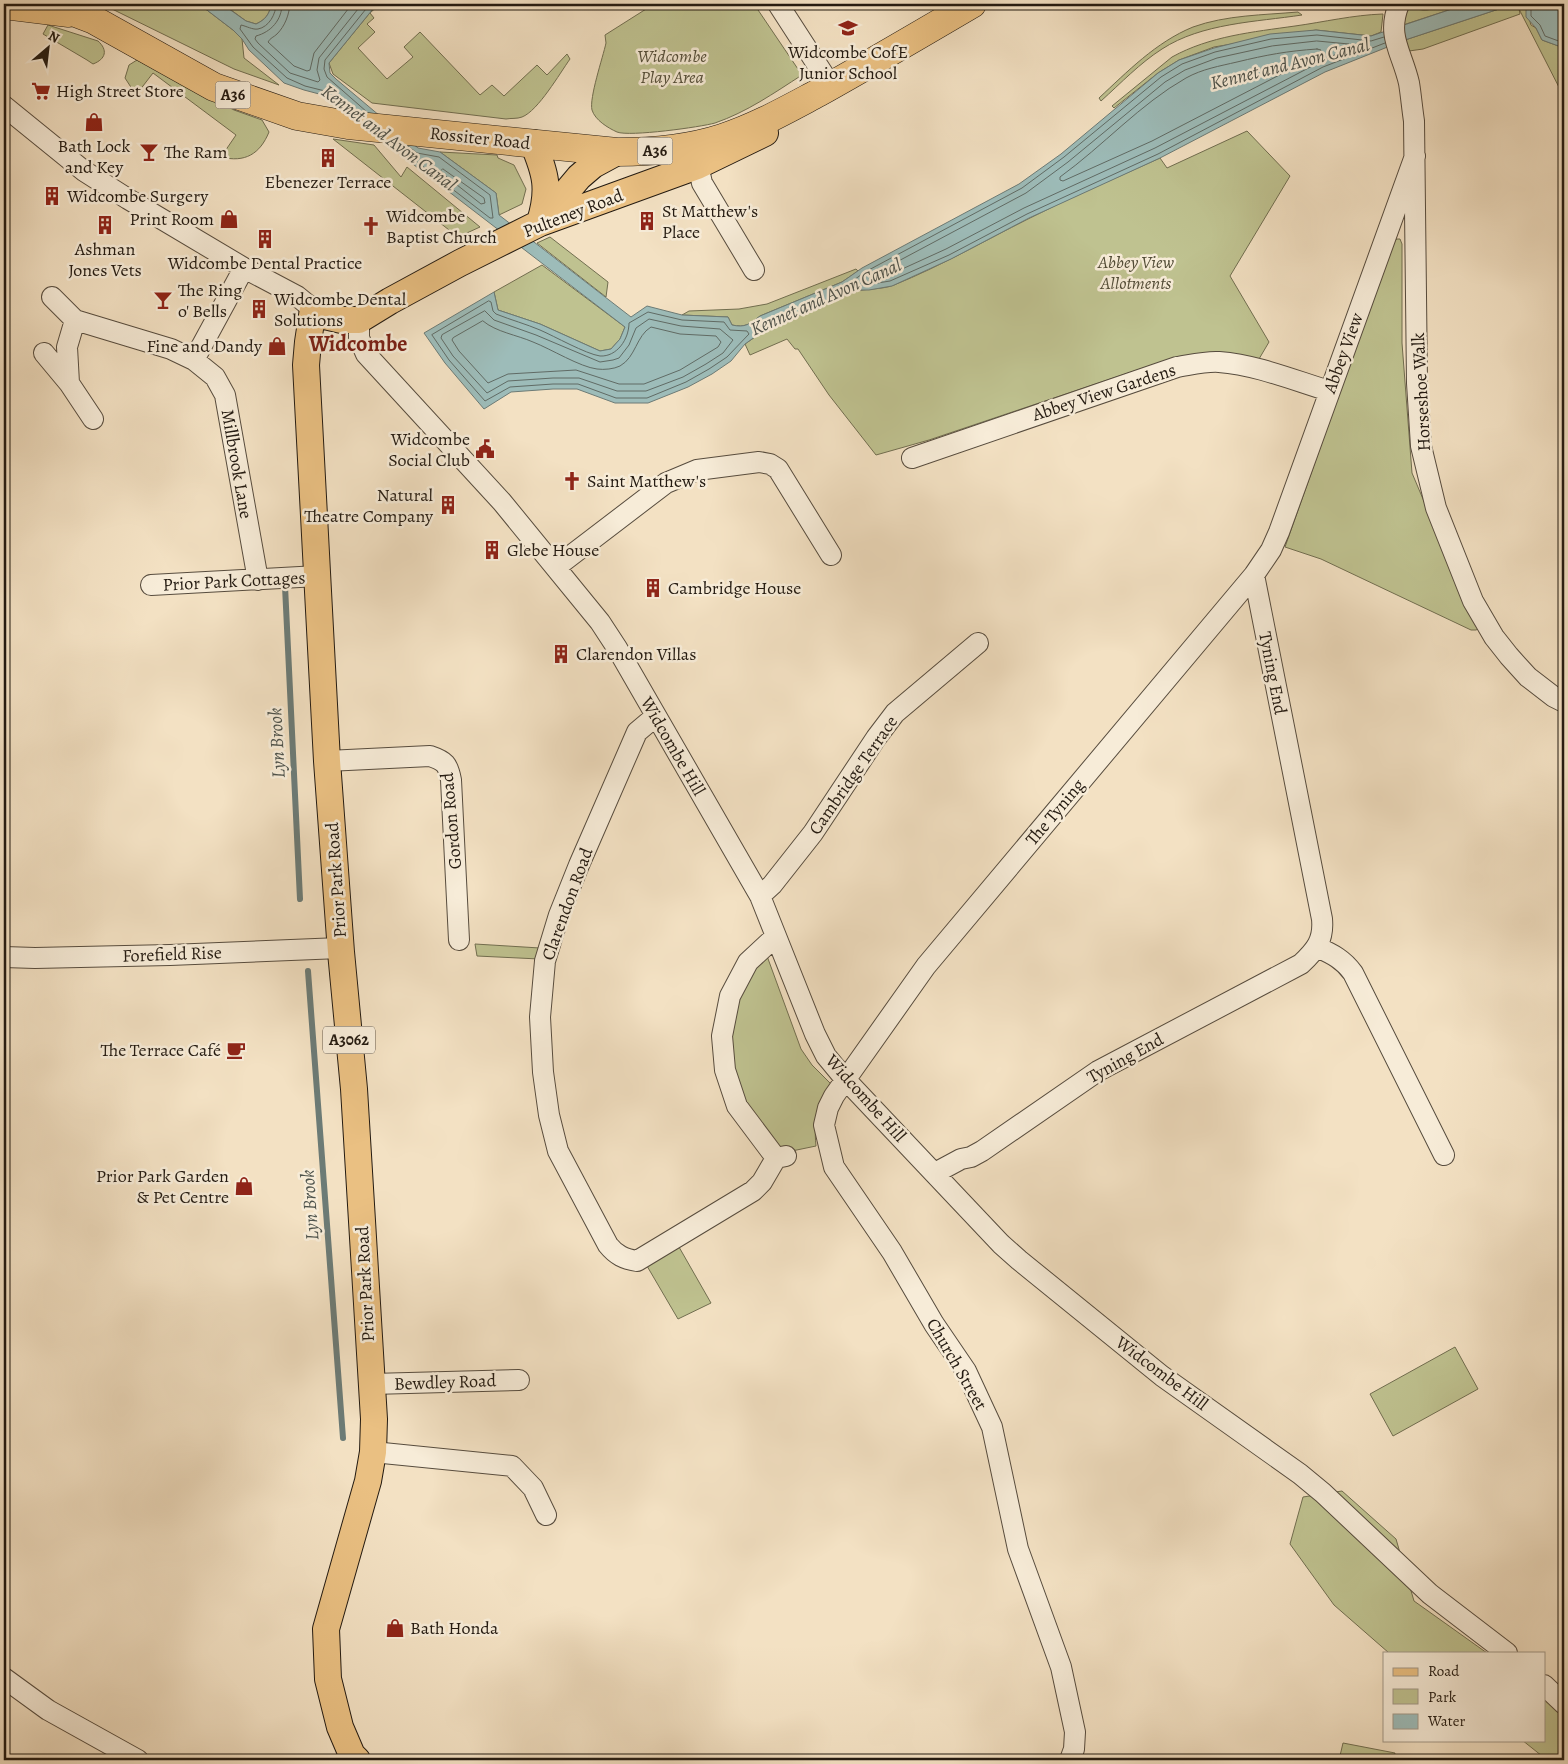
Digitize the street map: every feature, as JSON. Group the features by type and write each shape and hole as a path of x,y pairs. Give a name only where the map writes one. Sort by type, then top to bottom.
{"highway":[{"name":"Rossiter Road","path":"52,4 94,20 214,87 297,116 348,125 416,132 617,152 695,156"},
{"name":"Pulteney Road","path":"695,156 721,139 747,129 830,86 972,4"},
{"name":"A36","path":"4,5 81,15"}],"main road":[{"path":"533,143 545,172 546,184 544,210 535,226"},
{"path":"535,226 579,177 593,165 617,152"},
{"name":"Pulteney Road","path":"359,320 390,301 495,245 695,156"},
{"path":"313,309 325,316 342,320 359,320"},
{"name":"Prior Park Road","path":"313,309 306,365 327,761 340,948 354,1089 374,1419 373,1452 368,1481 326,1629 328,1679 340,1727 356,1760"}],"street":[{"path":"778,4 830,86"},
{"name":"Horseshoe Walk","path":"1397,11 1394,35 1408,82 1414,121 1417,384 1421,446 1436,508 1473,601 1494,637 1509,656 1528,677 1554,697 1564,702"},
{"path":"4,106 84,170 128,199 244,268 297,296 313,309"},
{"path":"695,156 702,183 754,270"},
{"name":"Abbey View","path":"1271,550 1415,156"},
{"path":"194,360 244,268"},
{"path":"52,297 76,320 67,347 69,384"},
{"name":"Millbrook Lane","path":"76,320 171,349 194,360 215,377 225,394 258,580"},
{"name":"Widcombe Hill","path":"359,320 359,338 366,354 502,502 600,622 760,896 818,1041 826,1056 845,1079 1001,1244 1019,1260 1162,1376 1300,1474 1323,1493 1430,1594 1506,1652"},
{"path":"44,353 69,384 93,419"},
{"name":"Abbey View Gardens","path":"912,458 1177,366 1218,362 1257,368 1329,391"},
{"path":"556,567 666,483 697,470 758,462 770,464 778,469 831,554"},
{"name":"The Tyning","path":"845,1079 926,966 1254,575 1271,550"},
{"name":"Tyning End","path":"935,1173 961,1159 971,1157 982,1151 1098,1071 1301,964 1317,947 1323,931 1322,919 1254,575"},
{"name":"Prior Park Cottages","path":"151,585 318,576"},
{"name":"Cambridge Terrace","path":"760,896 772,885 813,833 876,738 895,713 978,643"},
{"name":"Clarendon Road","path":"656,716 637,732 559,915 545,961 540,1017 543,1072 551,1124 558,1151 608,1245 615,1253 626,1259 637,1261 753,1191 781,1157 737,1106 725,1070 722,1036 730,996 734,987 748,962 775,937"},
{"name":"Gordon Road","path":"327,761 430,756 442,760 449,767 459,940"},
{"path":"1317,947 1334,955 1346,964 1353,973 1444,1155"},
{"name":"Forefield Rise","path":"4,957 170,955 340,948"},
{"name":"Church Street","path":"845,1079 828,1108 824,1126 834,1167 892,1252 934,1324 966,1371 992,1427 1018,1549 1061,1667 1074,1732 1075,1756"},
{"name":"Bewdley Road","path":"372,1384 518,1380"},
{"path":"373,1452 512,1466 533,1488 546,1515"},
{"path":"4,1678 48,1710 138,1760"},
{"path":"1546,1687 1564,1704"}],"green space":[{"path":"112,4 199,4 242,39 244,58 279,85 234,69 110,8"},
{"path":"223,4 271,4 270,11 262,21 256,24 246,21"},
{"path":"377,4 380,4 370,13 374,18 367,24 375,32 358,48 387,79 413,57 404,47 420,32 480,95 492,85 504,96 537,65 547,75 567,54 570,59 542,100 520,118 506,119 372,103 333,74 329,63"},
{"name":"Widcombe Play Area","path":"654,4 754,4 802,75 749,108 715,123 650,132 617,132 599,120 592,110 594,87 606,43 605,35"},
{"path":"1445,4 1467,4 1403,25 1410,6 1428,10"},
{"path":"1514,4 1522,4 1526,8 1531,25 1536,28 1542,40 1564,48 1564,97 1519,9 1520,14 1423,49 1409,51 1405,40"},
{"path":"1298,12 1302,15 1230,25 1178,40 1146,60 1101,101 1099,98 1154,49 1179,33 1219,20"},
{"path":"1383,14 1381,32 1371,36 1316,30 1214,47 1179,60 1158,73 1114,108 1112,106 1172,57 1201,44 1248,33 1350,17"},
{"path":"48,25 98,41 104,51 103,57 93,64 43,34"},
{"path":"137,60 234,110 262,120 269,132 265,140 256,151 244,158 230,159 221,157 236,135 153,73 136,95 125,78 129,65"},
{"name":"Abbey View Allotments","path":"1247,131 1290,176 1230,276 1269,342 1259,359 1211,353 1155,364 929,440 876,455 829,395 798,349 795,349 787,339 750,355 745,344 768,328 853,292 889,287 911,278 1061,203 1160,158 1167,168"},
{"path":"333,139 374,145 401,177 407,167 480,227 458,237"},
{"path":"440,152 497,155 498,158 514,165 526,189 522,204 499,215 496,193"},
{"path":"550,237 608,282 606,297 537,243"},
{"path":"1400,239 1402,244 1402,343 1412,473 1478,629 1476,630 1471,630 1321,559 1285,547 1393,242"},
{"path":"542,265 625,327 620,339 611,349 600,351 540,324 498,310 494,292"},
{"path":"856,269 858,271 842,282 760,316 744,326 732,325 728,317 682,315 689,311 739,309 767,304"},
{"path":"475,944 540,948 539,959 477,956"},
{"path":"767,956 801,1049 812,1065 832,1085 817,1120 816,1146 787,1152 780,1148 746,1104 737,1080 733,1062 732,1042 738,1004 754,970"},
{"path":"679,1247 711,1303 678,1319 647,1266"},
{"path":"1455,1347 1478,1389 1393,1436 1370,1394"},
{"path":"1342,1491 1396,1539 1414,1601 1486,1652 1388,1652 1334,1605 1290,1544 1303,1497"},
{"path":"1546,1700 1564,1712 1564,1760 1547,1760 1524,1742 1546,1742"},
{"path":"1343,1743 1395,1753 1394,1760 1339,1760"}],"water":[{"name":"Kennet and Avon Canal","path":"199,4 222,4 246,21 256,24 262,21 270,11 271,4 377,4 329,63 330,73 336,79 418,148 440,152 496,193 499,215 631,317 647,306 682,315 728,317 732,325 740,326 747,325 760,316 842,282 862,268 1019,184 1061,154 1158,73 1179,60 1214,48 1270,34 1316,30 1371,36 1467,4 1514,4 1405,40 1325,72 1160,158 1029,218 951,259 892,286 853,292 763,331 745,344 731,361 712,374 688,387 648,403 615,403 577,389 553,389 511,392 484,409 445,363 424,333 494,292 498,310 540,324 600,351 611,349 620,339 625,327 323,95 284,83 249,50 233,30"},
{"path":"1521,4 1564,4 1564,48 1542,40 1536,28 1526,17 1526,8"}],"waterway":[{"name":"Lyn Brook","path":"285,586 300,899"},
{"name":"Lyn Brook","path":"308,971 343,1438"}],"place":[{"name":"Widcombe CofE Junior School","path":"848,28"},
{"name":"High Street Store","path":"41,91"},
{"name":"Bath Lock and Key","path":"94,122"},
{"name":"The Ram","path":"149,152"},
{"name":"Ebenezer Terrace","path":"328,158"},
{"name":"Widcombe Surgery","path":"52,196"},
{"name":"Print Room","path":"229,219"},
{"name":"St Matthew's Place","path":"647,221"},
{"name":"Ashman Jones Vets","path":"105,225"},
{"name":"Widcombe Baptist Church","path":"371,226"},
{"name":"Widcombe Dental Practice","path":"265,239"},
{"name":"The Ring o' Bells","path":"163,300"},
{"name":"Widcombe Dental Solutions","path":"259,309"},
{"name":"Fine and Dandy","path":"277,346"},
{"name":"Widcombe Social Club","path":"485,449"},
{"name":"Saint Matthew's","path":"572,481"},
{"name":"Natural Theatre Company","path":"448,505"},
{"name":"Glebe House","path":"492,550"},
{"name":"Cambridge House","path":"653,588"},
{"name":"Clarendon Villas","path":"561,654"},
{"name":"The Terrace Café","path":"236,1050"},
{"name":"Prior Park Garden & Pet Centre","path":"244,1186"},
{"name":"Bath Honda","path":"395,1628"}],"district":[{"name":"Widcombe","path":"358,344"}]}
